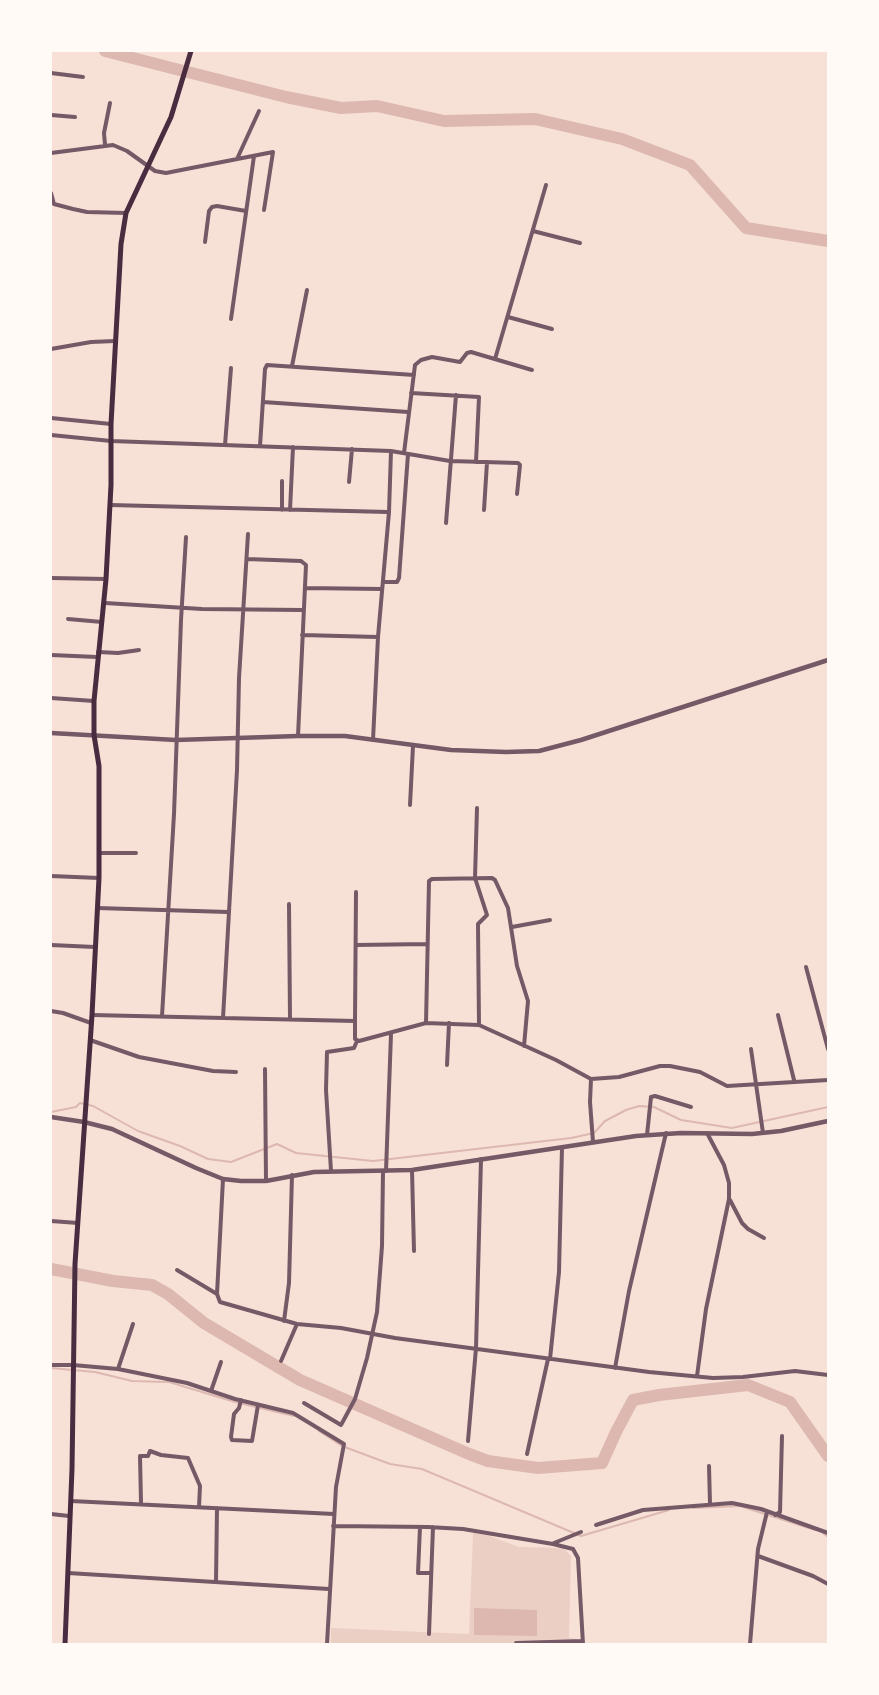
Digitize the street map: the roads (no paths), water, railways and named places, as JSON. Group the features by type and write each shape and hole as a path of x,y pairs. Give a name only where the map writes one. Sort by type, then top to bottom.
{"main road":[{"path":"65,1644 74,1378 75,1264 99,878 99,766 94,735 94,701 97,655 105,603 111,424 121,253 126,213 166,127 191,51"}],"street":[{"path":"51,73 83,77"},
{"path":"105,145 104,133 110,103"},
{"path":"237,160 259,111"},
{"path":"51,115 75,117"},
{"path":"51,153 113,145 127,151 155,171 166,173 273,152 264,210"},
{"path":"231,319 254,156"},
{"path":"495,358 546,185"},
{"path":"51,193 54,204 87,212 126,213"},
{"path":"205,242 209,211 212,207 246,211"},
{"path":"533,231 580,243"},
{"path":"292,366 307,290"},
{"path":"508,317 552,329"},
{"path":"51,348 115,341"},
{"path":"383,582 397,582 399,578 408,412 415,365 426,357 460,362 468,352 471,352 532,370"},
{"path":"260,446 266,367 270,365 414,375"},
{"path":"225,446 231,368"},
{"path":"411,393 480,398 476,462"},
{"path":"446,523 456,395"},
{"path":"263,402 408,412"},
{"path":"51,418 111,424"},
{"path":"51,435 111,441 391,451 450,461 519,464 517,494"},
{"path":"290,510 293,447"},
{"path":"349,482 352,449"},
{"path":"373,741 391,451"},
{"path":"484,510 487,462"},
{"path":"282,481 282,510"},
{"path":"110,506 389,512"},
{"path":"222,1018 248,534"},
{"path":"162,1016 186,537"},
{"path":"247,559 303,562 306,567 297,736"},
{"path":"51,578 106,579"},
{"path":"305,588 382,589"},
{"path":"105,603 243,610 303,610"},
{"path":"68,619 102,622"},
{"path":"302,635 378,638"},
{"path":"51,655 118,654 139,650"},
{"path":"51,734 176,740 345,736 452,750 506,752 554,748 828,660"},
{"path":"51,698 94,701"},
{"path":"410,804 413,746"},
{"path":"477,808 476,878 487,915 478,924 478,1025"},
{"path":"99,853 136,853"},
{"path":"51,876 99,878"},
{"path":"426,1023 429,880 492,878 508,908 517,966 528,1001 524,1046"},
{"path":"331,1171 327,1052 354,1047 357,1041 355,1040 356,892"},
{"path":"290,904 291,1019"},
{"path":"97,908 228,912"},
{"path":"512,927 550,920"},
{"path":"356,945 427,944"},
{"path":"51,945 96,947"},
{"path":"806,967 828,1049"},
{"path":"51,1011 63,1012 91,1023"},
{"path":"92,1015 355,1021"},
{"path":"777,1015 794,1080"},
{"path":"357,1041 391,1034 426,1023 478,1025 591,1079 619,1077 660,1066 670,1066 700,1072 727,1086 794,1080 828,1080"},
{"path":"447,1065 449,1023"},
{"path":"304,1403 341,1425 354,1400 367,1358 377,1312 380,1279 391,1034"},
{"path":"90,1040 139,1057 213,1071 236,1072"},
{"path":"751,1049 759,1118 763,1133"},
{"path":"265,1069 266,1180"},
{"path":"591,1079 593,1139"},
{"path":"647,1135 651,1097 655,1096 691,1107"},
{"path":"51,1118 84,1122 112,1129 223,1179 266,1180 331,1171 412,1170 562,1147 593,1139 666,1133 763,1133 828,1121"},
{"path":"615,1368 629,1291 666,1133"},
{"path":"697,1376 706,1309 729,1199 729,1183 724,1165 707,1133"},
{"path":"527,1454 549,1359 559,1272 562,1147"},
{"path":"468,1441 476,1348 481,1159"},
{"path":"412,1170 414,1251"},
{"path":"284,1321 289,1283 292,1175"},
{"path":"223,1179 217,1294 220,1302 297,1324 615,1368 697,1376 743,1377 795,1371 828,1375"},
{"path":"729,1199 742,1223 764,1238"},
{"path":"51,1221 78,1222"},
{"path":"177,1270 217,1294"},
{"path":"118,1369 133,1324"},
{"path":"281,1361 297,1324"},
{"path":"211,1391 221,1362"},
{"path":"51,1365 118,1369 179,1381 258,1406 293,1413 343,1446 337,1478 333,1526 327,1644"},
{"path":"241,1401 234,1414 232,1440 252,1441 258,1406"},
{"path":"774,1515 780,1512 782,1436"},
{"path":"141,1503 140,1456 148,1456 150,1451 161,1455 188,1458 200,1486 200,1507"},
{"path":"709,1466 710,1504"},
{"path":"70,1501 334,1514"},
{"path":"596,1526 643,1510 710,1504 739,1504 767,1515 774,1515 827,1532"},
{"path":"216,1582 218,1508"},
{"path":"51,1514 69,1516"},
{"path":"750,1644 760,1539 767,1515"},
{"path":"333,1526 463,1529 573,1549 578,1558 583,1642 516,1643"},
{"path":"420,1527 418,1573 430,1573"},
{"path":"429,1634 433,1527"},
{"path":"553,1544 581,1532"},
{"path":"758,1556 813,1576 828,1584"},
{"path":"68,1573 329,1589"}],"waterway":[{"path":"105,51 286,97 341,108 377,106 444,121 535,119 622,139 690,165 746,228 828,241"},
{"path":"51,1112 76,1107 80,1103 93,1106 138,1131 208,1159 231,1162 277,1144 296,1153 373,1161 571,1138 594,1133 605,1121 639,1106 654,1107 681,1120 732,1128 828,1107"},
{"path":"51,1269 113,1281 152,1285 168,1294 204,1323 300,1380 488,1461 538,1468 602,1463 633,1400 748,1385 790,1402 828,1456"},
{"path":"51,1368 95,1372 132,1381 169,1382 235,1402 294,1416"},
{"path":"319,1431 342,1446 390,1464 422,1469 581,1536 669,1510"},
{"path":"693,1508 740,1506 815,1530"},
{"path":"823,1533 828,1537"}]}
